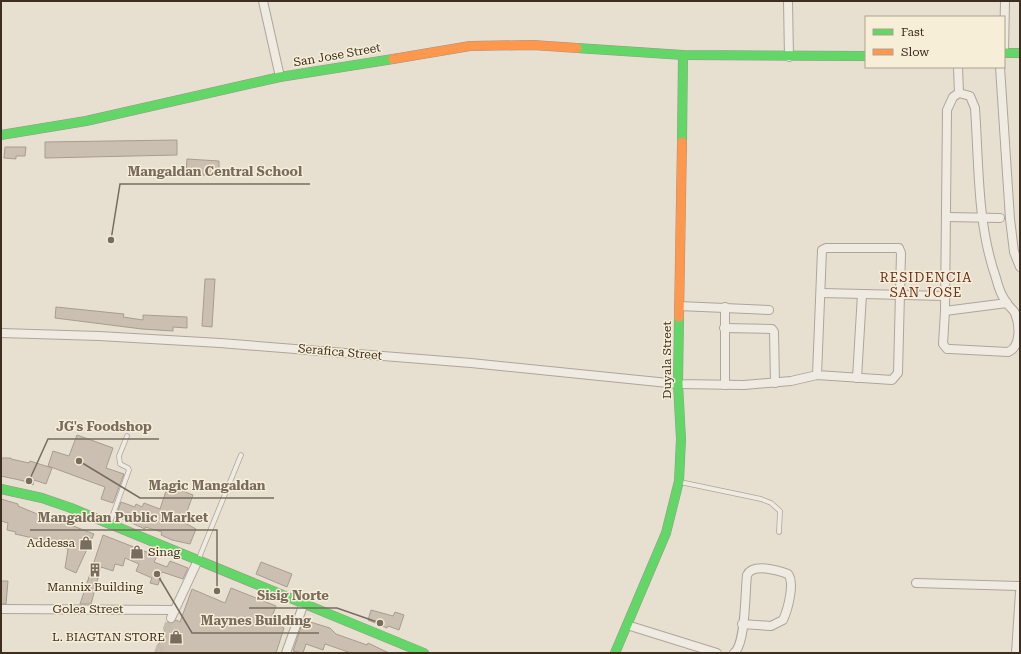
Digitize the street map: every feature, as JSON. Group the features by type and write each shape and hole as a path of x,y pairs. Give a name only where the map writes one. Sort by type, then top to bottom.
{"main road":[{"name":"San Jose Street","path":"1,135 86,121 280,77 470,46 533,45 683,55 789,57 865,56"},
{"path":"1005,53 1020,53"},
{"name":"Duyala Street","path":"615,653 666,533 679,482 681,439 678,384 683,55"},
{"path":"1,488 55,502 424,653"}],"street":[{"path":"263,1 280,77"},
{"path":"788,1 789,57"},
{"path":"1005,1 1005,16"},
{"path":"958,68 959,93"},
{"path":"1000,68 1010,219 1014,252 1020,267"},
{"path":"959,93 970,96 975,108 982,219 996,278 1007,303 1014,312 1018,327 1018,345 1014,350 1008,352 947,349 942,340 946,311 947,217 947,110 953,97 959,93"},
{"path":"947,217 982,219 1000,218"},
{"name":"Serafica Street","path":"1,333 99,336 220,343 471,363 678,384 725,385 775,383 817,375 892,380 897,376 901,295 901,251 896,247 824,248 822,253 822,293"},
{"path":"817,375 822,293 945,296"},
{"path":"857,378 862,294"},
{"path":"946,311 1007,303"},
{"path":"679,306 768,310"},
{"path":"725,307 725,385"},
{"path":"724,328 772,329 774,332 775,383"},
{"path":"172,618 198,560"},
{"path":"734,653 740,643 742,624 748,572 750,569 758,568 788,574 791,584 783,620 776,625 771,626 742,624"},
{"path":"916,583 1020,586"},
{"path":"1017,651 1020,592"},
{"path":"286,653 304,603"},
{"name":"Golea Street","path":"1,609 175,610"},
{"path":"627,625 717,653"}],"lane":[{"path":"109,524 128,470 128,468 120,464 119,456 128,436"},
{"path":"198,560 241,455"},
{"path":"679,482 761,499 771,503 780,511 779,532"}],"building":[{"path":"177,140 177,155 45,158 45,142"},
{"path":"5,147 26,147 25,156 16,156 16,159 4,158"},
{"path":"187,159 219,161 219,176 186,174"},
{"path":"205,279 215,279 212,327 202,326"},
{"path":"56,307 124,314 123,317 143,320 143,315 187,317 187,328 173,327 173,331 142,329 55,318"},
{"path":"77,435 113,448 106,468 124,474 113,503 101,499 105,487 48,466 53,451 69,456"},
{"path":"1,458 11,458 29,463 30,461 52,468 46,484 34,480 33,485 24,481 1,476"},
{"path":"167,488 177,492 178,489 193,495 183,522 196,529 190,544 172,540 161,535 162,532 145,527 145,529 116,516 121,502 135,507 136,504 142,507 144,503 160,509"},
{"path":"1,499 18,504 18,506 42,516 42,514 94,534 76,573 65,568 68,549 42,540 15,534 16,532 7,530 8,523 1,521"},
{"path":"103,535 157,556 154,562 167,567 170,561 188,568 183,579 162,572 158,585 150,583 152,578 136,571 139,564 125,558 123,566 115,564 113,571 101,567 91,604 80,604"},
{"path":"261,562 292,574 287,587 256,574"},
{"path":"1,581 8,581 6,604 1,604"},
{"path":"231,588 276,606 270,622 284,628 276,653 155,653 168,622 172,623 176,620 180,622 192,589 225,603"},
{"path":"371,610 393,616 395,612 404,615 399,630 388,626 387,628 368,620"},
{"path":"307,621 330,628 336,634 367,645 368,643 389,653 351,653 325,644 323,650 306,644 303,653 293,651 302,624"}],"tunnel":[{"path":"158,653 171,618"}],"traffic: fast":[{"path":"577,48 683,55 865,56"},
{"path":"1005,53 1020,53"},
{"path":"682,142 683,55"},
{"path":"1,135 86,121 280,77 393,59"},
{"path":"615,653 666,533 679,481 681,439 678,384 679,317"},
{"path":"1,489 42,498 71,508 424,653"}],"traffic: slow":[{"path":"393,59 470,46 533,45 577,48"},
{"path":"679,317 682,142"}],"place":[{"name":"Mangaldan Central School","path":"111,240"},
{"name":"Magic Mangaldan","path":"79,461"},
{"name":"JG's Foodshop","path":"29,481"},
{"name":"Addessa","path":"86,543"},
{"name":"Sinag","path":"137,552"},
{"name":"Mannix Building","path":"95,570"},
{"name":"Maynes Building","path":"157,574"},
{"name":"Mangaldan Public Market","path":"217,591"},
{"name":"Sisig Norte","path":"380,623"},
{"name":"L. BIAGTAN STORE","path":"176,637"}],"district":[{"name":"RESIDENCIA SAN JOSE","path":"926,284"}]}
